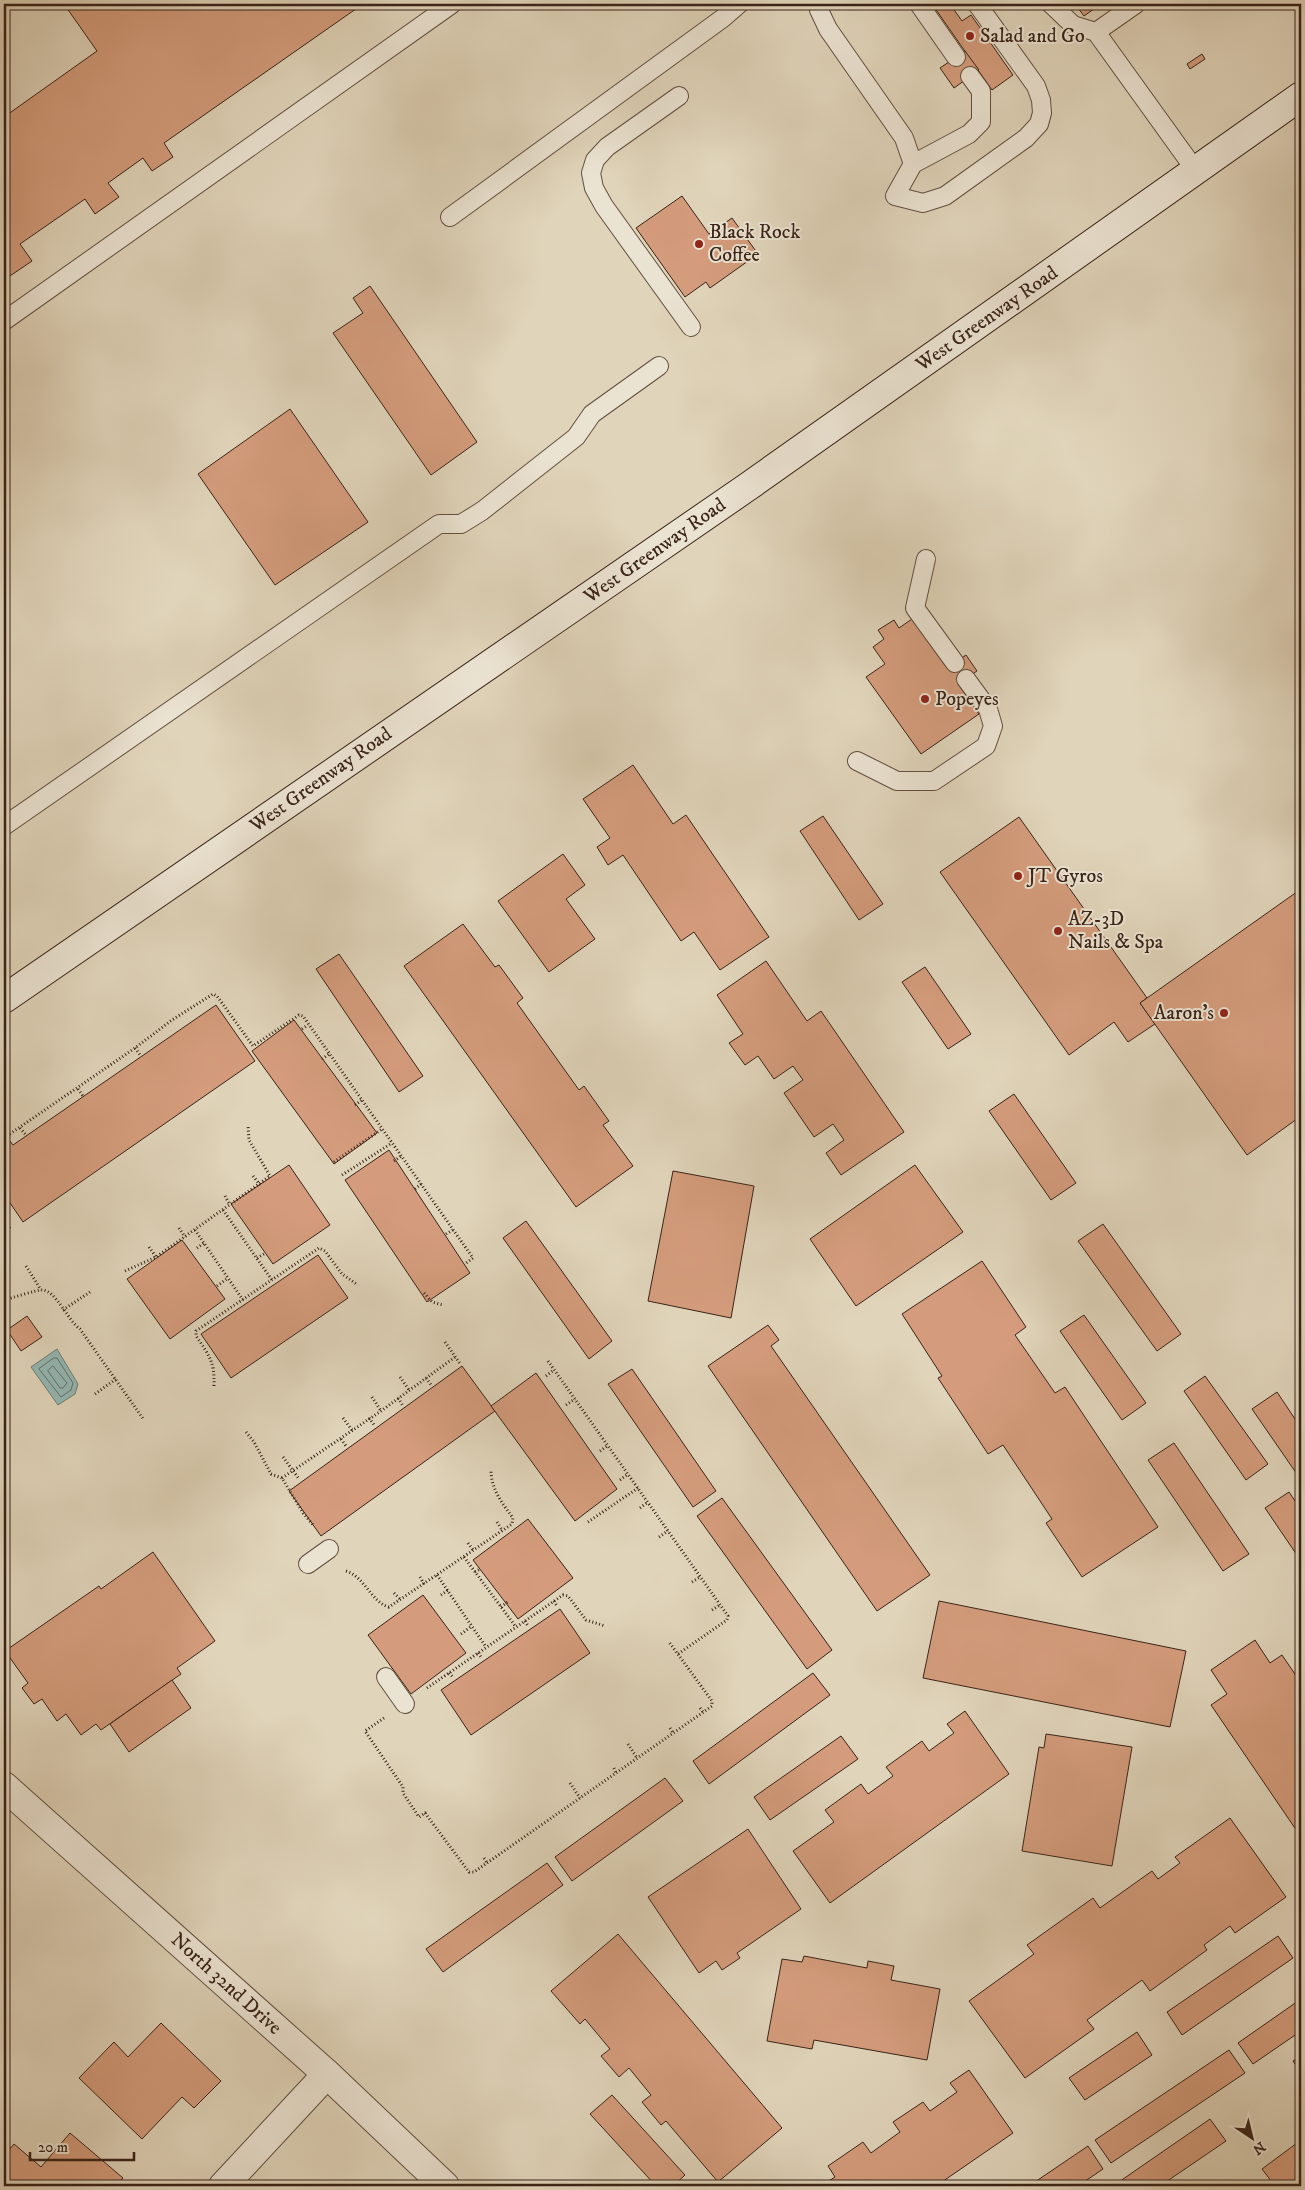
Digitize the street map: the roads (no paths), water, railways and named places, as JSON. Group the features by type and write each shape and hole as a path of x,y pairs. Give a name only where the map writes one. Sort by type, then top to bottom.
{"main road":[{"name":"West Greenway Road","path":"7,990 746,488 1301,96"},
{"name":"North 32nd Drive","path":"4,1786 327,2074 445,2186"},
{"path":"223,2186 327,2074"}],"lane":[{"path":"4,321 452,4"},
{"path":"450,217 716,23 739,4"},
{"path":"819,4 819,10 828,29 904,138 913,164"},
{"path":"919,4 956,57"},
{"path":"970,76 981,91 981,122 969,134 913,164 895,196 923,203 945,196 1026,138 1039,124 1042,112 1041,100 1036,86 978,4"},
{"path":"1051,4 1073,25 1096,32 1196,171"},
{"path":"1096,32 1136,4"},
{"path":"679,96 607,148 595,160 591,174 594,188 604,206 691,327"},
{"path":"4,826 439,524 462,524 482,511 576,437 592,414 659,366"},
{"path":"926,558 916,608 955,663"},
{"path":"857,761 897,781 934,781 986,746 993,726 988,709 966,679"},
{"path":"308,1564 329,1549"},
{"path":"386,1677 405,1704"}],"water":[{"path":"57,1349 78,1384 75,1394 58,1405 31,1367"}],"place":[{"name":"Salad and Go","path":"970,36"},
{"name":"Black Rock Coffee","path":"699,244"},
{"name":"Popeyes","path":"925,699"},
{"name":"JT Gyros","path":"1018,876"},
{"name":"AZ-3D Nails & Spa","path":"1058,931"},
{"name":"Aaron's","path":"1224,1013"}]}
